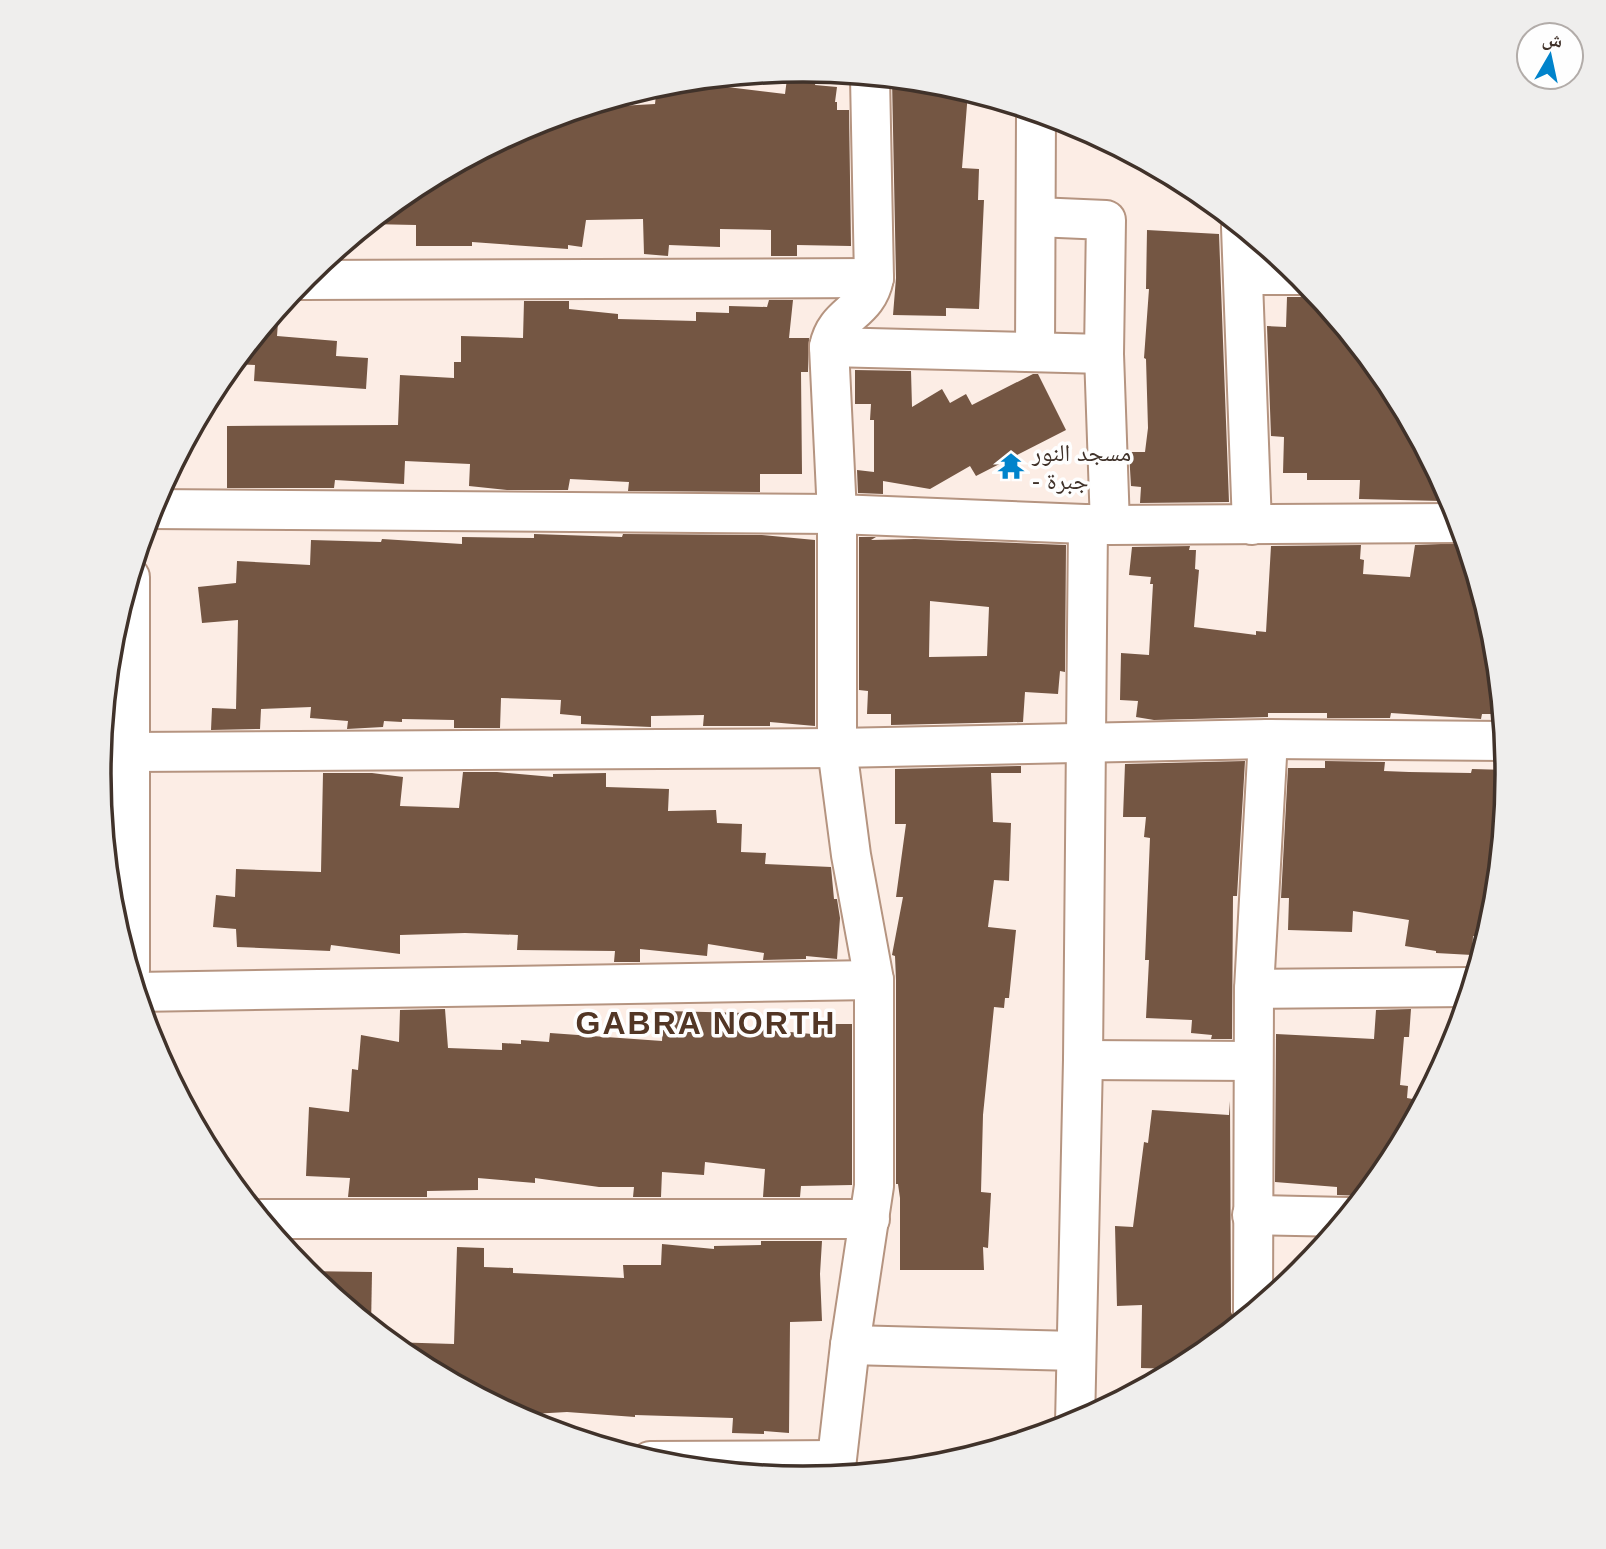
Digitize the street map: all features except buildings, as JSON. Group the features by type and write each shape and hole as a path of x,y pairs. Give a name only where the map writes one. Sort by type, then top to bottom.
{"street":[{"path":"836,1466 850,1345 874,1186 874,980 851,855 837,748 837,514 829,348 831,335 838,326 868,298 874,278 870,86"},
{"path":"1035,352 1036,123"},
{"path":"1036,217 1106,220 1099,524 1086,743 1083,1060 1075,1411"},
{"path":"1242,240 1252,525"},
{"path":"1243,275 1281,275"},
{"path":"319,280 874,278"},
{"path":"829,348 1104,354"},
{"path":"163,509 837,514 1099,524 1448,523"},
{"path":"130,612 130,937"},
{"path":"131,752 837,748 1268,739 1494,741"},
{"path":"1253,1300 1254,989 1268,739"},
{"path":"145,992 874,980"},
{"path":"1254,989 1462,987"},
{"path":"1083,1060 1253,1061"},
{"path":"1252,1215 1335,1217"},
{"path":"273,1219 870,1219"},
{"path":"850,1345 1076,1351"},
{"path":"767,1465 806,1467"}],"place":[{"name":"مسجد النور - جبرة","path":"1011,466"}],"district":[{"name":"GABRA NORTH","path":"706,1023"}]}
